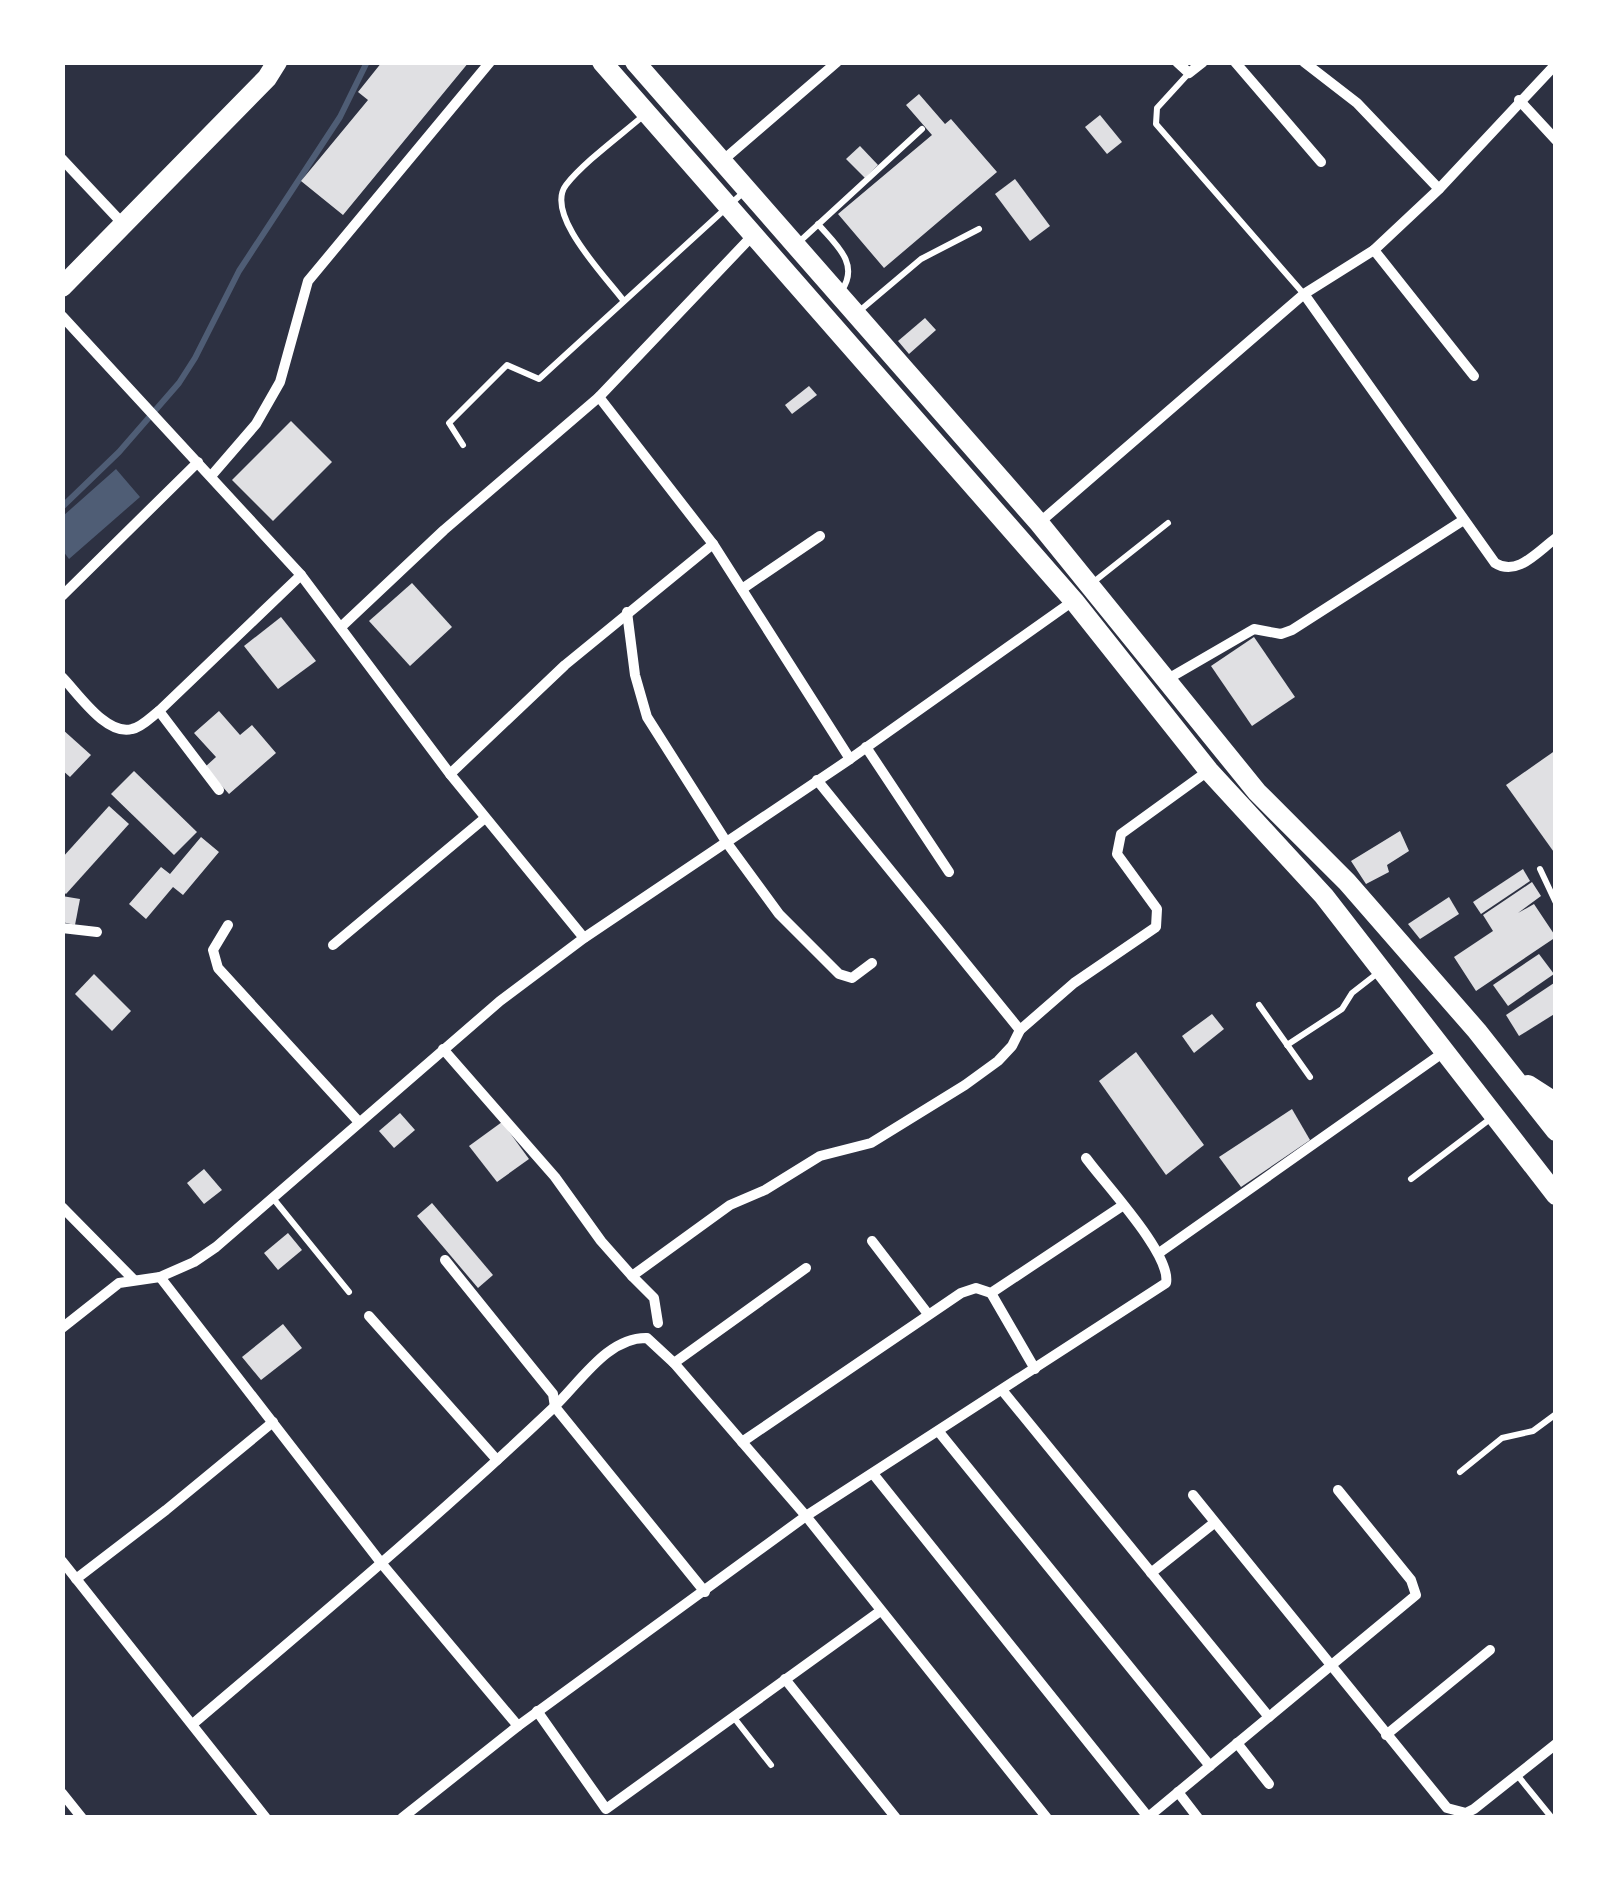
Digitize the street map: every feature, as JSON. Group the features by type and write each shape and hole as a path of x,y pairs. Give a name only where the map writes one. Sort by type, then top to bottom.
{"main road":[{"path":"62,287 267,78 277,62"},
{"path":"602,62 1074,601 1209,771 1324,896 1556,1195"},
{"path":"635,62 721,162 800,241 856,315 1039,523 1256,792 1347,882 1556,1131"},
{"path":"1503,1065 1542,1097 1556,1103"}],"street":[{"path":"212,476 256,424 280,382 308,281 490,62"},
{"path":"721,162 838,62"},
{"path":"1177,62 1189,74 1204,62"},
{"path":"1234,62 1322,162"},
{"path":"1304,62 1356,103 1439,189"},
{"path":"1039,523 1304,294 1374,250 1439,189 1556,64"},
{"path":"1519,100 1556,140"},
{"path":"62,159 124,225"},
{"path":"341,627 444,530 598,397 754,234"},
{"path":"1374,250 1474,376"},
{"path":"1304,294 1495,563 1505,570 1515,569 1556,538"},
{"path":"62,316 301,575 484,818 584,938"},
{"path":"598,397 713,544 850,758"},
{"path":"62,596 198,462"},
{"path":"1166,680 1254,629 1281,634 1292,630 1462,521"},
{"path":"742,589 820,536"},
{"path":"450,774 627,612 713,544"},
{"path":"62,677 108,724 122,730 136,729 301,575"},
{"path":"62,1328 120,1283 160,1276 194,1262 216,1247 442,1049 584,938 1074,601"},
{"path":"627,612 634,675 648,717 727,843 779,914 839,974 852,978 872,963"},
{"path":"159,711 220,790"},
{"path":"866,747 948,872"},
{"path":"632,1276 730,1205 765,1190 820,1156 864,1147 887,1135 998,1061 1020,1030 1074,983 1156,927 1157,909 1117,854 1121,834 1209,771"},
{"path":"817,780 1020,1030"},
{"path":"333,945 484,818"},
{"path":"228,925 213,950 218,968 358,1121"},
{"path":"62,928 97,932"},
{"path":"442,1049 555,1177 622,1267 654,1298 658,1323"},
{"path":"1159,1253 1444,1052"},
{"path":"402,1818 518,1726 806,1516 1166,1284 1168,1272 1159,1253 1086,1158"},
{"path":"991,1294 1122,1206"},
{"path":"62,1208 134,1280"},
{"path":"872,1242 928,1314"},
{"path":"445,1260 554,1394 554,1407 705,1592"},
{"path":"674,1364 806,1268"},
{"path":"160,1276 382,1564 518,1726"},
{"path":"742,1442 928,1314 960,1293 976,1288 991,1294 1035,1370"},
{"path":"369,1316 497,1460"},
{"path":"194,1723 382,1564 618,1344 647,1338 806,1516 1046,1818"},
{"path":"1002,1390 1269,1717"},
{"path":"76,1579 273,1422"},
{"path":"939,1432 1210,1766"},
{"path":"874,1475 1147,1817 1416,1595 1411,1580 1338,1490"},
{"path":"1193,1496 1440,1802 1466,1814 1556,1744"},
{"path":"1151,1572 1214,1524"},
{"path":"62,1562 266,1818"},
{"path":"537,1712 606,1809 880,1612"},
{"path":"1386,1735 1490,1650"},
{"path":"785,1680 896,1818"},
{"path":"1237,1744 1269,1784"},
{"path":"1178,1792 1198,1818"},
{"path":"62,1793 82,1818"}],"lane":[{"path":"1189,74 1156,108 1156,124 1304,294"},
{"path":"623,300 569,229 560,206 565,186 646,113"},
{"path":"800,241 922,129"},
{"path":"463,445 449,423 507,365 539,379 747,190"},
{"path":"818,224 849,261 849,279 841,291"},
{"path":"856,315 920,259 979,230"},
{"path":"1090,585 1168,523"},
{"path":"1540,869 1556,903"},
{"path":"1287,1045 1342,1009 1352,993 1380,972"},
{"path":"1258,1005 1310,1077"},
{"path":"1411,1178 1494,1116"},
{"path":"271,1196 349,1292"},
{"path":"1460,1472 1502,1438 1532,1431 1556,1414"},
{"path":"734,1718 771,1765"},
{"path":"1517,1774 1552,1818"}],"water":[{"path":"116,469 140,497 69,559 63,551 63,516"}],"building":[{"path":"382,62 469,62 343,215 301,181 368,100 358,92"},
{"path":"919,94 945,124 951,119 997,172 884,268 838,214 932,135 906,105"},
{"path":"1100,115 1122,142 1107,154 1085,127"},
{"path":"860,146 878,165 865,178 846,159"},
{"path":"1015,179 1050,226 1030,241 995,194"},
{"path":"925,318 936,330 909,354 898,341"},
{"path":"809,386 817,395 792,414 785,405"},
{"path":"291,421 332,462 273,521 232,480"},
{"path":"412,583 452,627 410,666 369,621"},
{"path":"281,617 316,661 278,689 244,646"},
{"path":"1254,637 1295,697 1252,726 1211,666"},
{"path":"219,711 240,735 252,725 276,753 229,794 205,767 216,757 194,733"},
{"path":"62,729 91,755 70,777 62,770"},
{"path":"1556,750 1556,855 1506,785"},
{"path":"134,771 197,832 174,855 111,794"},
{"path":"109,806 129,824 66,894 62,891 62,858"},
{"path":"1400,831 1409,851 1387,865 1389,872 1366,884 1351,861"},
{"path":"201,837 219,852 183,895 173,887 146,919 129,904 161,867 170,874"},
{"path":"1523,869 1530,881 1481,914 1473,902"},
{"path":"1532,882 1541,896 1518,913 1534,904 1556,937 1476,991 1454,957 1493,931 1483,915"},
{"path":"62,896 80,899 75,925 62,922"},
{"path":"1449,897 1459,914 1420,939 1408,924"},
{"path":"1539,954 1554,974 1508,1006 1493,985"},
{"path":"94,974 131,1011 112,1031 75,994"},
{"path":"1554,983 1556,1013 1519,1036 1506,1015"},
{"path":"1212,1014 1224,1029 1194,1053 1182,1036"},
{"path":"1136,1052 1204,1145 1166,1175 1099,1081"},
{"path":"1292,1109 1310,1140 1241,1187 1219,1157"},
{"path":"400,1113 415,1130 394,1148 379,1131"},
{"path":"502,1122 529,1159 497,1182 469,1146"},
{"path":"204,1169 222,1190 204,1204 187,1183"},
{"path":"432,1203 493,1275 478,1288 417,1216"},
{"path":"288,1233 302,1250 278,1270 264,1253"},
{"path":"283,1324 302,1348 261,1380 242,1357"}],"waterway":[{"path":"62,507 119,452 179,383 239,271 340,117 367,62"}]}
